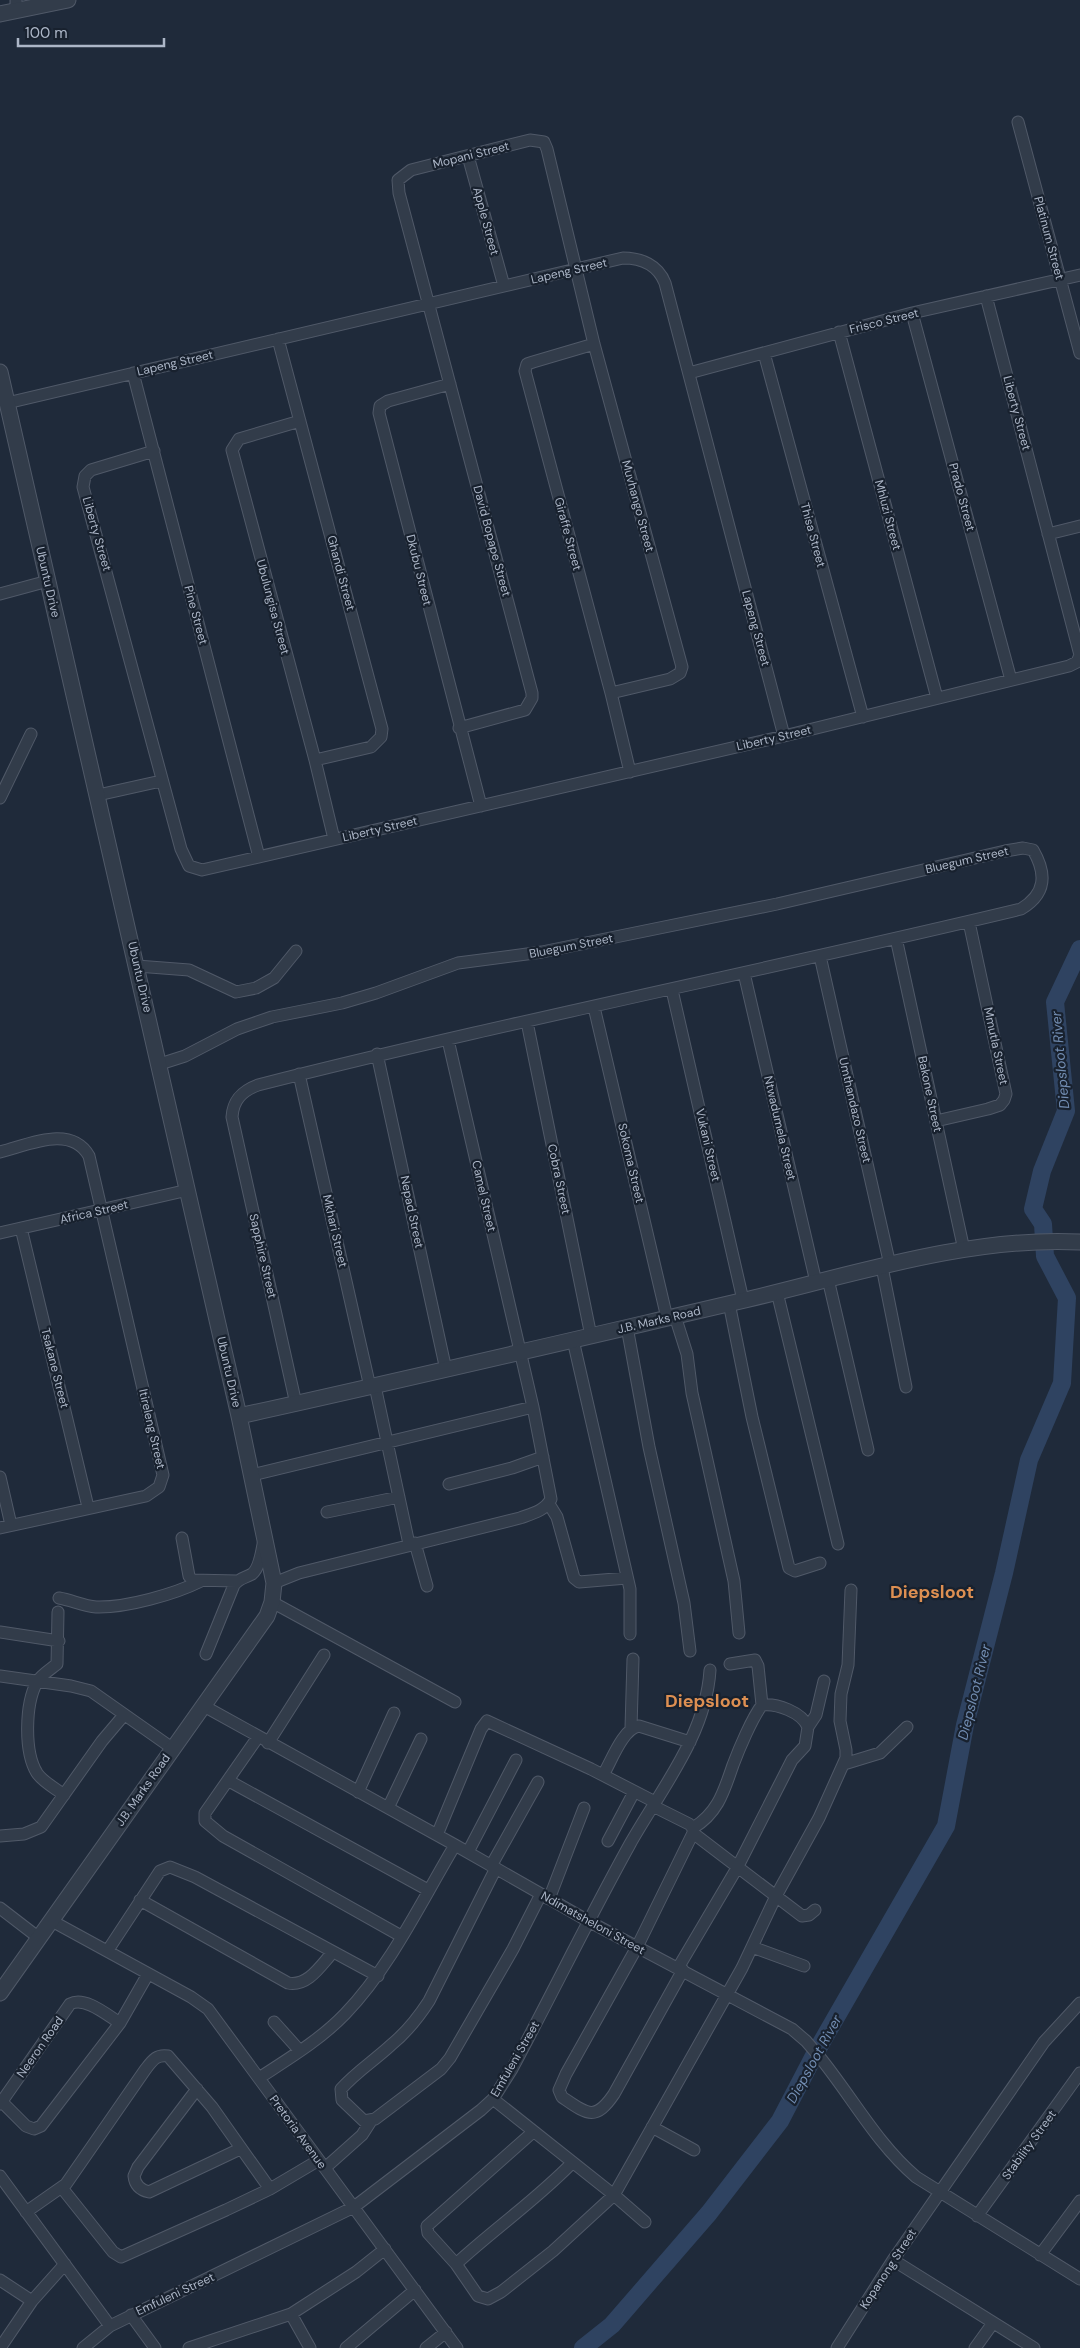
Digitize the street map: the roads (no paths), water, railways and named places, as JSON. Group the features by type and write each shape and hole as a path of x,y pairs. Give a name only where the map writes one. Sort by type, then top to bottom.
{"street":[{"path":"0,14 16,5 68,0"},
{"name":"Platinum Street","path":"1018,122 1080,353"},
{"name":"Mopani Street","path":"429,304 399,193 398,180 411,170 530,140 544,142 550,157 576,270"},
{"name":"Apple Street","path":"468,156 504,286"},
{"name":"Lapeng Street","path":"7,403 623,258 638,260 656,268 665,283 784,736"},
{"name":"Muvhango Street","path":"576,270 594,344 682,667 680,673 670,678 611,693"},
{"name":"Frisco Street","path":"689,373 839,332 1080,275"},
{"name":"Liberty Street","path":"154,451 91,470 83,482 180,849 189,866 202,870 784,736 1069,666 1079,660 986,296"},
{"name":"David Bopape Street","path":"429,304 532,698 528,707 522,711 459,728"},
{"name":"Prado Street","path":"912,314 1012,680"},
{"name":"Mhluzi Street","path":"839,332 937,698"},
{"name":"Ghandi Street","path":"278,340 383,734 378,742 371,747 315,760"},
{"name":"Giraffe Street","path":"594,344 533,362 528,364 525,371 611,693 630,772"},
{"name":"Thisa Street","path":"764,353 863,717"},
{"name":"Ubuntu Drive","path":"0,372 240,1416 274,1583"},
{"name":"Pine Street","path":"133,373 259,856"},
{"name":"Dkubu Street","path":"450,384 388,401 380,406 379,413 459,728 481,806"},
{"name":"Ubulungisa Street","path":"300,421 239,439 232,450 315,760 334,839"},
{"path":"1048,534 1080,526"},
{"path":"0,594 48,582"},
{"path":"0,798 31,734"},
{"path":"98,795 161,780"},
{"name":"Bluegum Street","path":"160,1064 185,1056 237,1029 272,1017 342,1003 376,993 458,963 542,952 777,904 1005,851 1023,848 1033,850 1040,863 1042,882 1040,892 1033,902 1021,909 672,990 377,1054 249,1088 241,1094 232,1107"},
{"name":"Mmutla Street","path":"936,1121 994,1107 1004,1100 1006,1094 969,922"},
{"name":"Bakone Street","path":"896,938 964,1250"},
{"path":"137,966 189,970 236,992 256,988 274,978 296,951"},
{"name":"Umthandazo Street","path":"820,956 886,1266 906,1387"},
{"name":"Ntwadumela Street","path":"744,973 822,1281 868,1450"},
{"name":"Vukani Street","path":"672,990 736,1302 752,1417 789,1568 795,1571 820,1563"},
{"name":"Sokoma Street","path":"594,1007 671,1317 688,1354 692,1392 734,1581 739,1633"},
{"name":"Cobra Street","path":"527,1022 591,1336"},
{"name":"Camel Street","path":"448,1040 533,1407 550,1489 549,1504"},
{"name":"Nepad Street","path":"377,1054 446,1370"},
{"name":"Mkhari Street","path":"299,1074 388,1443 399,1497 412,1544 427,1586"},
{"name":"Sapphire Street","path":"232,1107 232,1117 296,1404"},
{"name":"Itireleng Street","path":"0,1152 63,1138 80,1143 89,1156 163,1475 159,1487 146,1496 88,1507 6,1527"},
{"name":"Africa Street","path":"0,1233 188,1190"},
{"name":"Tsakane Street","path":"21,1228 88,1507"},
{"name":"J.B. Marks Road","path":"240,1416 520,1353 886,1266 964,1250 1017,1242 1052,1240 1080,1242"},
{"path":"778,1292 838,1544"},
{"path":"627,1328 649,1447 684,1603 690,1651"},
{"path":"574,1340 630,1589 630,1634"},
{"path":"252,1475 533,1407"},
{"path":"449,1484 512,1468 543,1457"},
{"path":"0,1478 6,1527"},
{"path":"327,1512 399,1497"},
{"path":"274,1583 299,1573 520,1518 538,1512 549,1504 556,1517 574,1578 580,1582 627,1578"},
{"path":"182,1538 189,1576 192,1580 237,1581 251,1574 257,1568 265,1538"},
{"path":"59,1598 94,1607 109,1606 171,1594 201,1581"},
{"path":"206,1654 237,1581"},
{"name":"J.B. Marks Road","path":"0,1993 266,1616 272,1602 274,1583"},
{"path":"533,2132 427,2226 434,2240 456,2264 478,2296 488,2299 493,2297 552,2251 614,2195 752,1947 776,1896 819,1818 844,1764 846,1750 841,1730 840,1712 841,1694 848,1665 851,1590"},
{"path":"272,1602 455,1702"},
{"path":"58,1612 59,1640 57,1664 37,1681 27,1725 28,1743 33,1766 41,1779 64,1795"},
{"path":"0,1632 59,1640"},
{"path":"324,1655 263,1740 228,1781 205,1813 204,1821 212,1829 401,1936"},
{"path":"603,1776 631,1728 633,1659"},
{"path":"730,1664 755,1660 758,1666 762,1705 737,1754 721,1799 706,1820 693,1831 637,1947 560,2087 562,2097 577,2107 591,2113 599,2112 604,2108 614,2094 737,1868 792,1760 805,1746 808,1727 816,1716 824,1681"},
{"name":"Emfuleni Street","path":"83,2348 110,2326 131,2315 354,2207 493,2099 512,2069 630,1843 690,1742 707,1701 710,1670"},
{"path":"0,1676 91,1691 172,1748"},
{"path":"762,1705 773,1706 792,1712 803,1719 808,1727"},
{"name":"Ndimatsheloni Street","path":"202,1706 468,1852 590,1922 792,2030 806,2041 838,2079 895,2158 916,2177 1080,2279"},
{"path":"358,1792 394,1713"},
{"path":"0,1836 24,1834 41,1826 102,1741 124,1715"},
{"path":"437,1835 480,1729 487,1721 634,1792 689,1824 693,1831 737,1868 802,1916 809,1915 815,1910"},
{"path":"631,1728 639,1726 690,1742"},
{"path":"844,1764 880,1753 907,1727"},
{"path":"388,1808 421,1739"},
{"path":"468,1852 516,1760"},
{"path":"228,1781 428,1890"},
{"path":"371,2121 364,2120 342,2100 341,2089 349,2080 392,2045 419,2016 429,2001 493,1867 538,1782"},
{"path":"608,1841 634,1792"},
{"path":"62,2188 113,2252 121,2256 322,2164 362,2135 371,2121 434,2076 450,2058 513,1948 545,1897 584,1808"},
{"path":"259,2078 300,2051 345,2014 378,1976 455,1845"},
{"path":"108,1950 160,1871 170,1867 195,1877 378,1976"},
{"path":"140,1900 288,1982 298,1984 310,1977 333,1952"},
{"path":"2,1915 39,1938"},
{"name":"Pretoria Avenue","path":"52,1921 108,1950 191,1997 208,2009 458,2348"},
{"path":"752,1947 804,1966"},
{"path":"1,2102 26,2126 34,2129 41,2126 120,2023 148,1974"},
{"name":"Neeron Road","path":"1,2102 67,2008 76,2002 86,2003 120,2023"},
{"name":"Kopanong Street","path":"837,2348 893,2260 1044,2042 1080,2003"},
{"path":"274,2022 300,2051"},
{"path":"26,2212 62,2188 155,2058 160,2055 168,2056 212,2107 270,2189"},
{"name":"Stability Street","path":"977,2216 1080,2074"},
{"path":"197,2089 138,2167 134,2176 138,2186 142,2190 149,2192 240,2148"},
{"path":"493,2099 645,2222"},
{"path":"652,2127 694,2150"},
{"path":"456,2264 492,2232 544,2191 572,2163"},
{"path":"1,2179 110,2326"},
{"path":"1040,2255 1080,2201"},
{"path":"189,2348 291,2314 349,2276 385,2249"},
{"path":"893,2260 1034,2348"},
{"path":"0,2348 32,2301 65,2264"},
{"path":"0,2280 32,2301"},
{"path":"346,2348 415,2290"},
{"path":"291,2314 310,2348"},
{"path":"131,2315 155,2348"},
{"path":"975,2348 994,2323"},
{"path":"426,2348 446,2332"}],"waterway":[{"name":"Diepsloot River","path":"583,2348 612,2325 709,2213 780,2121 816,2052 946,1826 965,1725 1004,1573 1029,1460 1062,1383 1067,1298 1045,1256 1043,1224 1033,1209 1042,1171 1066,1111 1055,1002 1080,949"}],"district":[{"name":"Diepsloot","path":"932,1592"},
{"name":"Diepsloot","path":"707,1701"}]}
